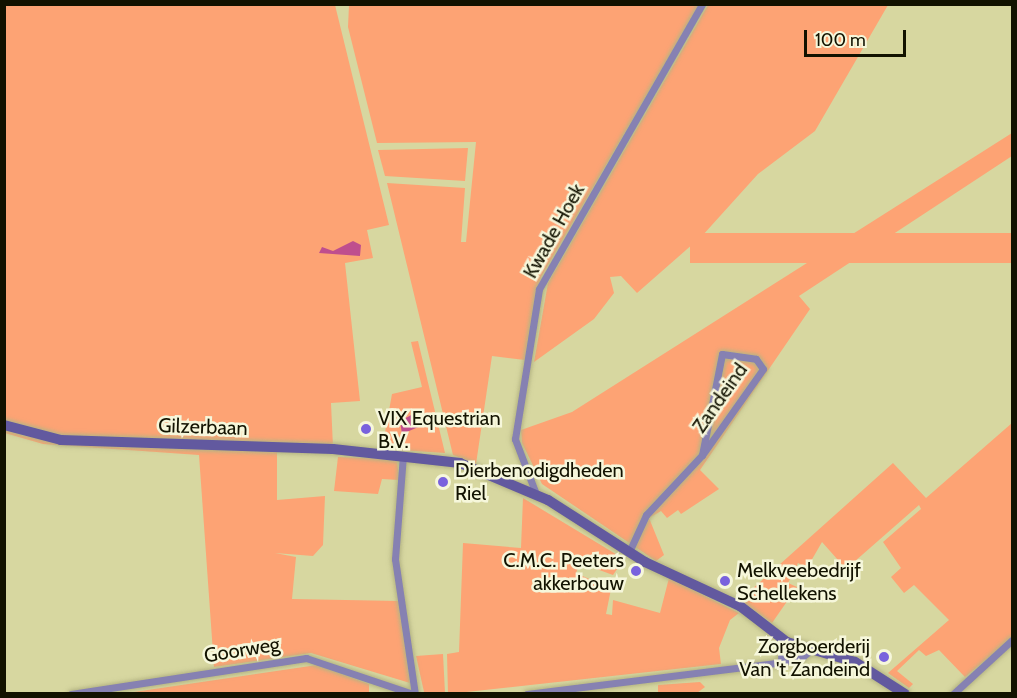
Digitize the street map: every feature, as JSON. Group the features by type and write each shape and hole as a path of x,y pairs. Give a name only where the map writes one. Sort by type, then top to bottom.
{"street":[{"name":"Kwade Hoek","path":"536,494 514,439 539,289 702,4"},
{"name":"Zandeind","path":"629,552 646,515 702,455 763,369 764,363 722,354 702,455"},
{"name":"Gilzerbaan","path":"4,425 61,440 403,454"},
{"path":"403,454 460,463 536,494 629,552 740,606 782,639 866,667 905,693"},
{"name":"Goorweg","path":"71,693 306,658 414,693 395,559 403,454"},
{"path":"781,662 782,639"},
{"path":"953,693 1012,640"},
{"path":"527,693 781,662 801,658 811,650"}],"shaded area":[{"path":"5,5 335,5 389,225 367,230 373,258 345,263 360,401 331,403 333,447 55,436 5,422"},
{"path":"349,5 699,5 541,277 525,360 492,356 476,464 453,455 387,183 465,188 461,242 466,242 476,142 377,143 348,27"},
{"path":"708,5 888,5 815,131 758,174 702,236 637,293 621,276 610,277 614,293 594,319 534,362 548,283"},
{"path":"1012,133 1012,156 799,296 810,309 700,470 719,489 681,514 678,510 667,518 661,511 649,518 664,555 656,561 542,484 522,443 521,430 572,412"},
{"path":"468,148 465,181 385,176 378,150"},
{"path":"690,233 1012,233 1012,263 690,263"},
{"path":"353,241 361,245 360,256 319,253 322,247 333,251"},
{"path":"418,341 445,453 382,449 392,394 422,387 411,342"},
{"path":"417,412 423,415 423,425 402,434 400,421"},
{"path":"1012,423 1012,638 965,677 939,650 926,656 919,650 897,671 913,684 909,688 888,673 949,620 914,585 904,593 891,577 901,568 883,542 921,509 919,505 846,569 822,542 807,568 798,563 788,583 797,587 772,623 740,600 893,463 926,498"},
{"path":"4,428 24,436 277,452 277,500 325,496 323,545 313,556 275,553 296,557 292,599 399,601 410,683 311,653 214,667 199,455 43,444 5,433"},
{"path":"338,457 397,459 399,480 382,479 378,494 334,491"},
{"path":"523,498 624,559 613,575 580,563 576,573 611,589 606,614 612,615 613,600 660,613 669,578 739,613 730,620 719,648 721,664 448,694 447,654 459,652 463,543 521,548"},
{"path":"443,654 445,693 424,692 416,656"},
{"path":"317,665 369,684 369,693 127,693"},
{"path":"700,682 705,687 697,693 658,693 658,685"}],"place":[{"name":"VIX Equestrian B.V.","path":"366,429"},
{"name":"Dierbenodigdheden Riel","path":"443,482"},
{"name":"C.M.C. Peeters akkerbouw","path":"636,571"},
{"name":"Melkveebedrijf Schellekens","path":"725,581"},
{"name":"Zorgboerderij Van 't Zandeind","path":"884,657"}]}
